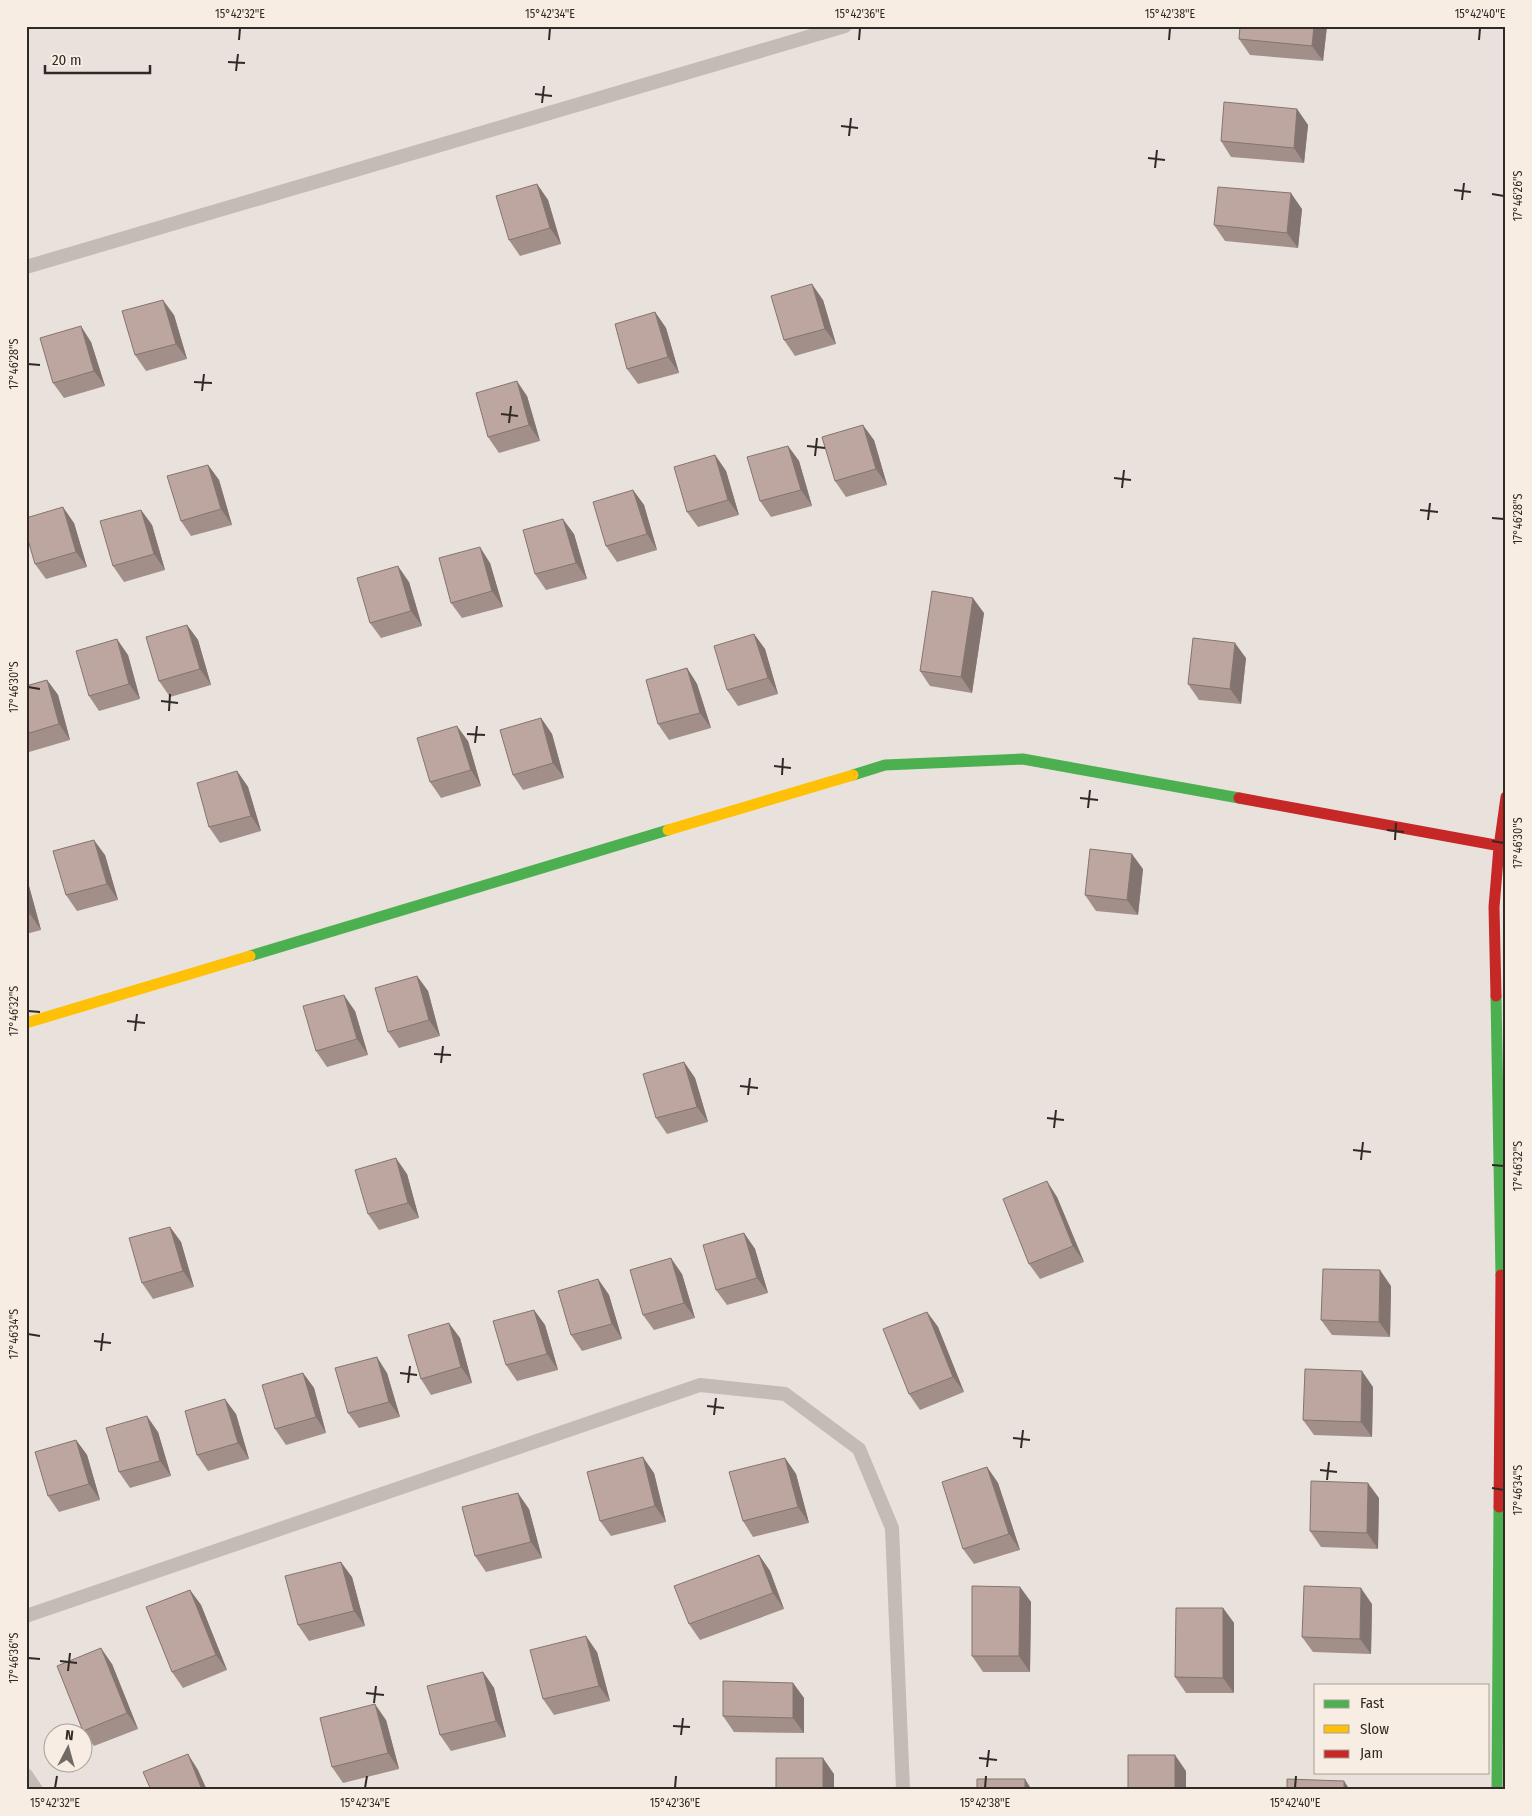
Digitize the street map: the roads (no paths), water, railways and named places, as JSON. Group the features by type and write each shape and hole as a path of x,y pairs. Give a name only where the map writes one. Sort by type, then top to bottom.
{"street":[{"path":"26,1023 885,765 1023,759 1502,847"},
{"path":"1497,1790 1502,1647 1501,1225 1494,907 1502,847 1506,796"}],"lane":[{"path":"26,267 845,26"},
{"path":"26,1616 700,1385 785,1394 859,1449 892,1528 903,1790"},
{"path":"26,1775 36,1790"}]}
